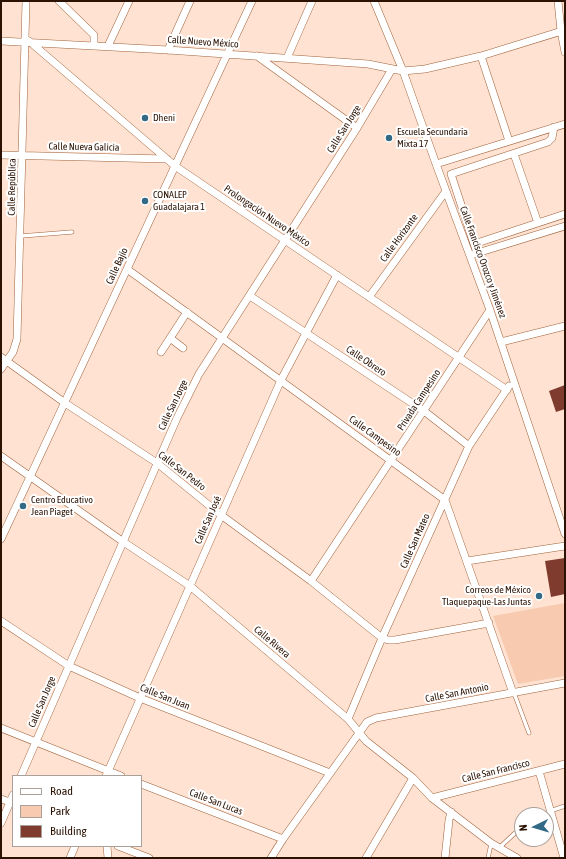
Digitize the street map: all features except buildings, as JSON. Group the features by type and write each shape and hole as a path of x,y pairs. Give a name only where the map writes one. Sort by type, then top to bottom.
{"street":[{"name":"Calle República","path":"1,369 4,359 13,352 18,339 22,156 27,41 26,1"},
{"path":"59,1 94,35 94,45"},
{"path":"108,46 129,1"},
{"path":"168,50 190,1"},
{"name":"Calle Bajío","path":"1,539 252,1"},
{"path":"287,58 312,1"},
{"name":"Calle Francisco Orozco y Jiménez","path":"374,1 403,71 446,191 474,254 490,310 565,534"},
{"path":"558,1 565,52"},
{"path":"403,71 425,69 481,56 563,30"},
{"name":"Calle Nuevo México","path":"1,41 94,45 368,64 403,71"},
{"name":"Prolongación Nuevo México","path":"27,41 175,166 507,390"},
{"path":"257,56 357,128"},
{"path":"481,56 509,141"},
{"name":"Calle San Jorge","path":"21,775 122,541 177,418 199,374 357,128 392,69"},
{"path":"436,164 565,124"},
{"path":"554,127 552,138 548,142 451,174 474,244 474,254 565,226"},
{"path":"514,154 538,224"},
{"name":"Calle Nueva Galicia","path":"1,155 167,159"},
{"name":"Calle Horizonte","path":"369,297 446,191"},
{"path":"474,244 565,214"},
{"name":"Calle Campesino","path":"127,269 445,500"},
{"name":"Calle San José","path":"107,774 281,380 337,275"},
{"name":"Calle Obrero","path":"250,296 424,411 469,446"},
{"name":"Privada Campesino","path":"311,581 490,310"},
{"path":"161,352 187,312"},
{"path":"501,342 565,326"},
{"path":"170,338 183,348"},
{"name":"Calle San Pedro","path":"4,359 65,403 157,463 221,515 311,581 382,638"},
{"name":"Calle San Mateo","path":"348,718 382,638 469,446 514,380"},
{"name":"Calle Rivera","path":"1,456 122,541 190,586 348,718 366,741 413,778 432,798 491,843 517,858"},
{"path":"445,500 513,693"},
{"path":"467,561 565,546"},
{"name":"Calle San Juan","path":"1,621 69,666 140,698 330,773"},
{"path":"382,638 395,640 489,623"},
{"name":"Calle San Antonio","path":"359,732 366,722 376,718 565,683"},
{"path":"1,728 107,774"},
{"path":"271,858 359,732"},
{"name":"Calle San Francisco","path":"432,798 565,764"},
{"path":"539,771 549,807"},
{"path":"366,858 413,778"},
{"name":"Calle San Lucas","path":"142,784 283,839"},
{"path":"1,799 12,800 1,823"},
{"path":"445,858 451,812"},
{"path":"554,824 564,858"},
{"path":"70,858 75,847"},
{"path":"107,847 108,858"},
{"path":"121,847 149,858"}],"lane":[{"path":"21,236 72,232"},
{"path":"513,693 529,733"},
{"path":"554,810 565,806"},
{"path":"500,848 514,834"},
{"path":"488,858 491,843"}],"green space":[{"path":"565,603 565,676 518,684 493,616"}],"place":[{"name":"Dheni","path":"145,118"},
{"name":"Escuela Secundaria Mixta 17","path":"389,138"},
{"name":"CONALEP Guadalajara 1","path":"145,201"},
{"name":"Centro Educativo Jean Piaget","path":"23,506"},
{"name":"Correos de México Tlaquepaque-Las Juntas","path":"539,596"}]}
